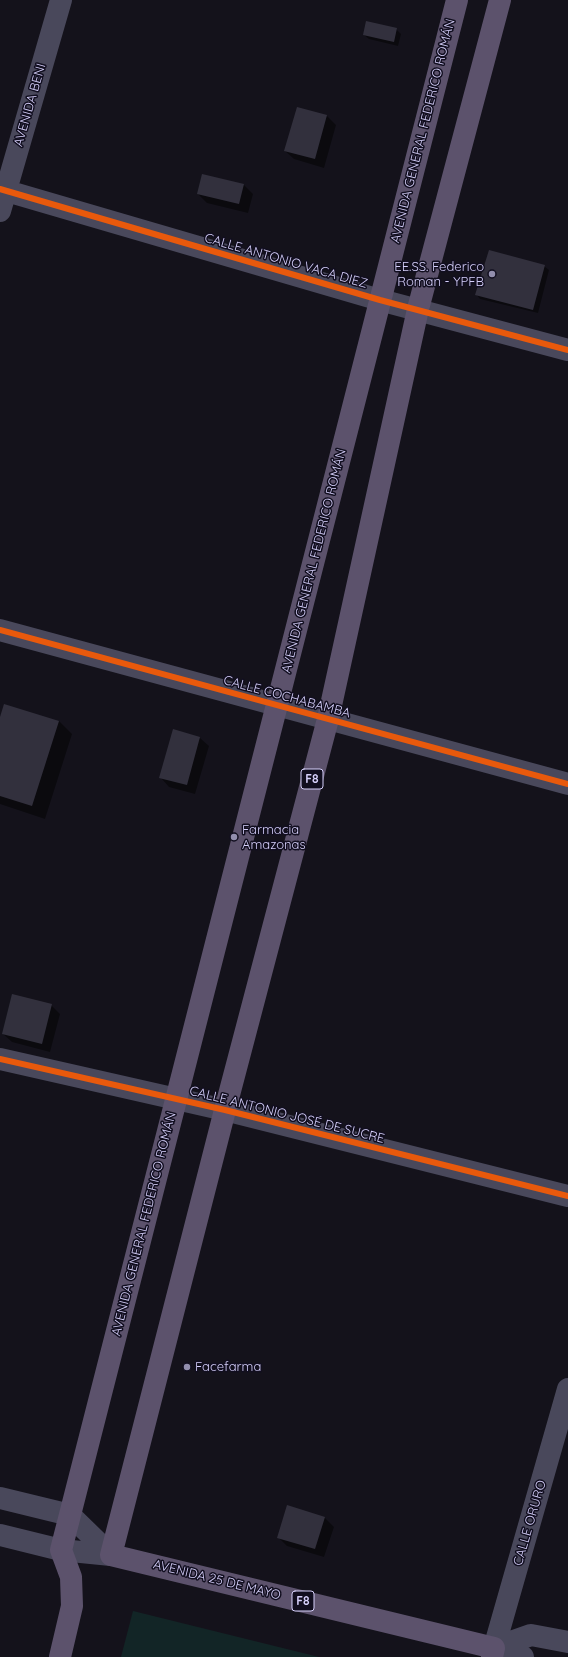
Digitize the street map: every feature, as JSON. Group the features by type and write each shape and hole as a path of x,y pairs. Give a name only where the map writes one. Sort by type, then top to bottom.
{"main road":[{"name":"AVENIDA GENERAL FEDERICO ROMÁN","path":"61,1550 278,706 457,0"},
{"name":"F8","path":"111,1555 225,1110 328,719 418,309 500,0"},
{"path":"60,1657 72,1606 71,1577 61,1550"},
{"name":"AVENIDA 25 DE MAYO","path":"111,1555 493,1652"}],"street":[{"name":"AVENIDA BENI","path":"0,211 3,189 61,0"},
{"name":"CALLE ANTONIO VACA DIEZ","path":"3,189 380,300 568,350"},
{"name":"CALLE COCHABAMBA","path":"0,630 568,784"},
{"name":"CALLE ANTONIO JOSÉ DE SUCRE","path":"0,1059 225,1110 568,1196"},
{"name":"CALLE ORURO","path":"493,1652 568,1389"},
{"path":"0,1498 70,1515 111,1555"},
{"path":"0,1535 61,1550 111,1555"},
{"path":"493,1652 530,1635 568,1642"},
{"name":"AVENIDA 25 DE MAYO","path":"493,1652 523,1657"}],"green space":[{"path":"133,1611 319,1657 121,1657"}],"building":[{"path":"366,21 397,28 394,42 363,35"},
{"path":"297,107 327,115 315,159 284,151"},
{"path":"202,174 244,184 239,204 197,194"},
{"path":"489,250 545,265 533,310 475,295"},
{"path":"4,704 59,721 32,806 0,796 0,717"},
{"path":"173,729 200,737 187,785 159,778"},
{"path":"12,994 52,1004 42,1044 2,1034"},
{"path":"287,1505 325,1517 315,1549 277,1538"}],"cycle path":[{"path":"0,189 380,300 568,350"},
{"path":"0,630 568,784"},
{"path":"0,1059 225,1110 568,1196"}],"place":[{"name":"EE.SS. Federico Roman - YPFB","path":"492,274"},
{"name":"Farmacia Amazonas","path":"234,837"},
{"name":"Facefarma","path":"187,1367"}]}
